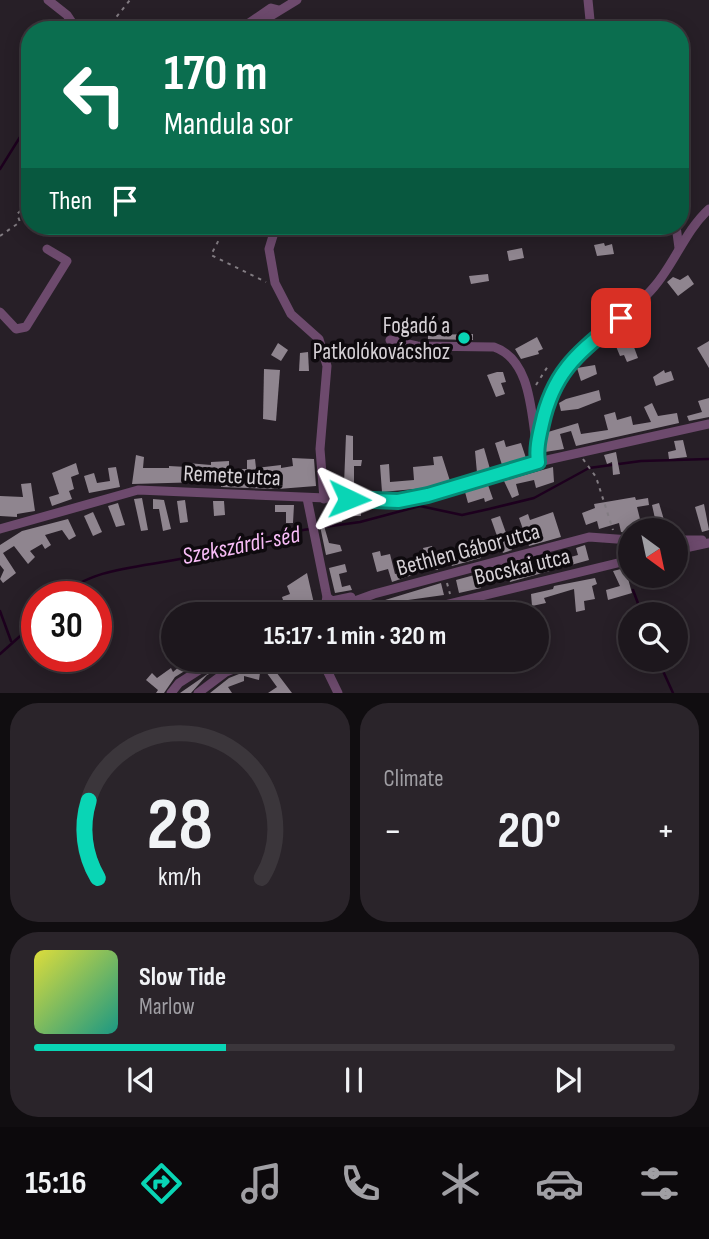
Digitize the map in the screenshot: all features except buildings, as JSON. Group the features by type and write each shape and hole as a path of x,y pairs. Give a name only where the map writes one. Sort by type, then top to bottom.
{"street":[{"path":"48,0 71,21"},
{"path":"262,21 297,0"},
{"path":"588,0 589,21"},
{"path":"250,21 271,8 279,10"},
{"path":"537,448 544,412 558,377 575,357 652,290 709,209"},
{"path":"274,235 269,256 276,287 291,314 315,332 323,346 327,366 320,449 324,499"},
{"path":"677,235 679,248"},
{"path":"0,312 16,329 26,327 67,261 47,249"},
{"path":"390,340 417,346 494,347 506,351 519,368 529,397 538,462"},
{"name":"Remete utca","path":"0,529 138,490 398,501 428,495 538,462 709,424"},
{"path":"307,498 312,536 327,597 325,602"},
{"name":"Bethlen Gábor utca","path":"352,602 589,537 618,538"},
{"path":"688,540 709,541"},
{"path":"688,547 709,541"},
{"name":"Bocskai utca","path":"457,602 618,564"},
{"path":"327,597 332,601 374,594"},
{"path":"171,693 179,683 196,672"},
{"path":"198,693 226,672"},
{"path":"328,672 338,693"}],"path":[{"path":"113,21 130,0"},
{"path":"0,236 20,222 17,214 21,211"},
{"path":"221,235 211,255 276,287"},
{"path":"529,397 548,366"},
{"path":"585,464 596,477 615,538"},
{"path":"447,586 450,597"}],"waterway":[{"path":"0,169 21,135"},
{"name":"Szekszárdi-séd","path":"324,527 360,522 420,506 462,515 534,498 589,468 641,461 709,459"},
{"name":"Szekszárdi-séd","path":"84,581 121,569 189,557 310,529"},
{"path":"633,590 638,602"},
{"path":"0,611 11,641"},
{"name":"Szekszárdi-séd","path":"0,654 21,635"},
{"path":"663,672 673,693"}],"place":[{"name":"Fogadó a Patkolókovácshoz","path":"464,338"}],"route":[{"path":"349,499 398,501 428,495 538,462 537,448 544,412 558,377 575,357 621,318"}]}
